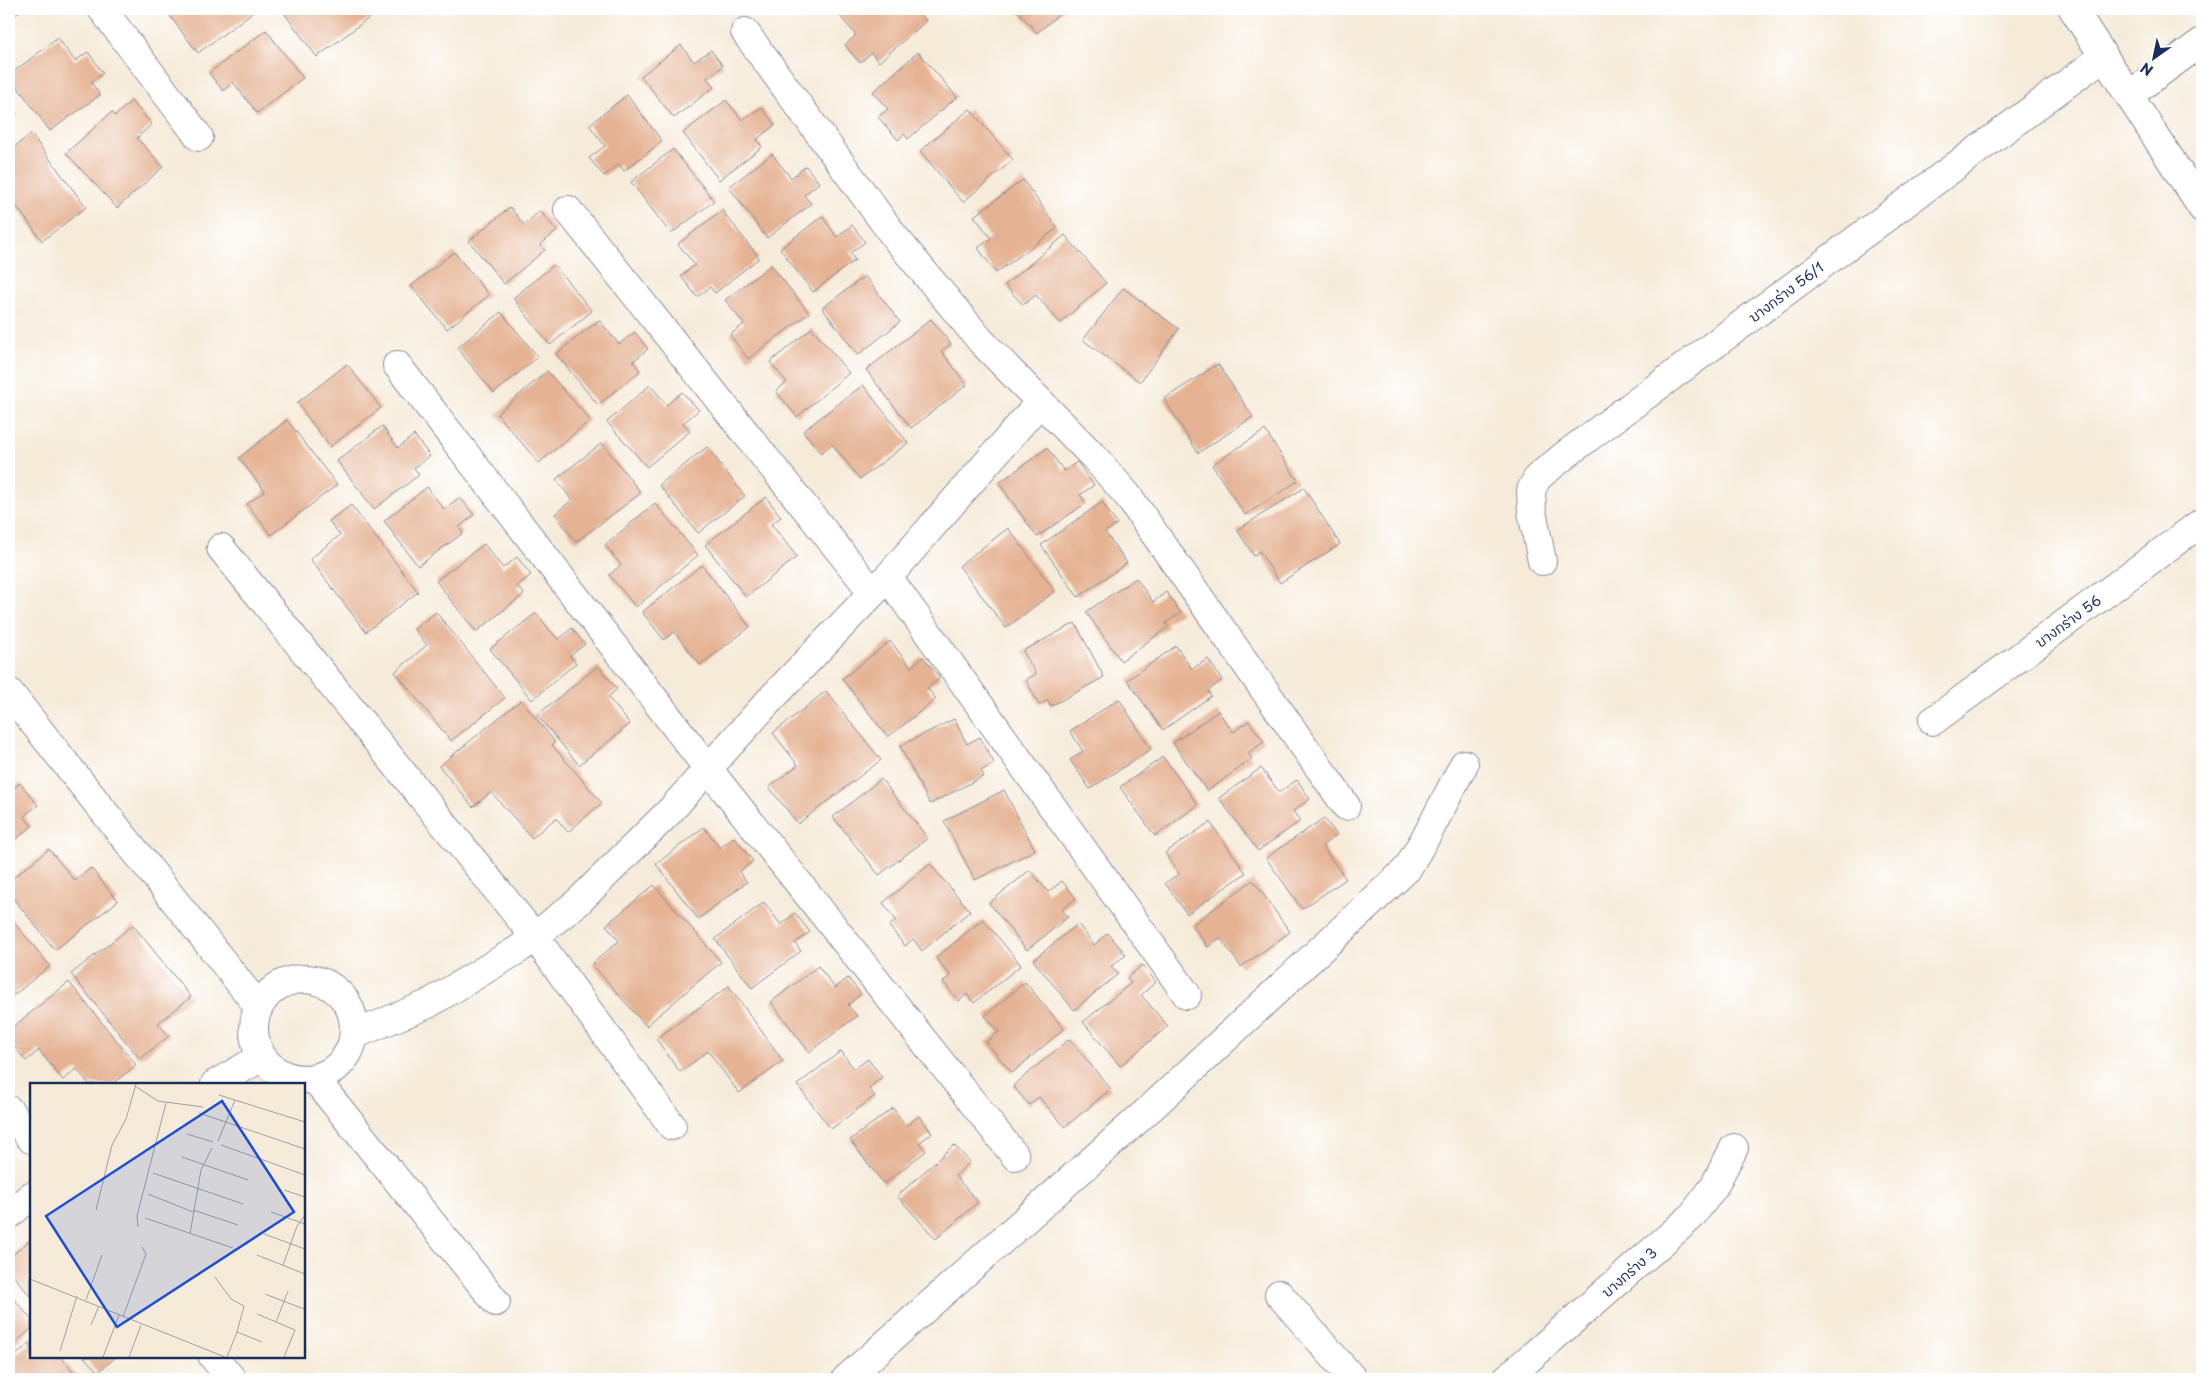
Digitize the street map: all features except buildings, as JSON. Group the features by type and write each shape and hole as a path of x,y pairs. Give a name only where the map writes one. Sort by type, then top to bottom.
{"street":[{"path":"102,9 199,136"},
{"path":"2073,9 2202,208"},
{"path":"745,32 894,236 982,341 1094,457 1128,496 1346,806"},
{"path":"2129,94 2202,42"},
{"name":"บางกร่าง 56/1","path":"1542,560 1532,511 1531,490 1538,477 1569,452 2103,57"},
{"path":"568,210 881,585 1187,995"},
{"path":"398,365 709,770 1015,1156"},
{"path":"354,1036 428,1004 519,949 578,902 709,770 768,702 881,585 1040,402"},
{"name":"บางกร่าง 56","path":"1933,721 2202,522"},
{"path":"221,548 535,937 672,1126"},
{"path":"9,692 258,1006"},
{"path":"846,1379 1153,1106 1407,869 1464,764"},
{"path":"295,979 319,980 339,992 352,1012 354,1036 348,1055 333,1070 314,1078 295,1078 276,1071 262,1057 255,1041 253,1023 258,1006 273,988 295,979"},
{"path":"216,1083 262,1057"},
{"path":"314,1078 496,1302"},
{"path":"9,1110 30,1138"},
{"name":"บางกร่าง 3","path":"1506,1379 1691,1217 1713,1188 1734,1148"},
{"path":"9,1216 30,1197"},
{"path":"1278,1294 1353,1379"},
{"path":"214,1358 232,1379"}]}
